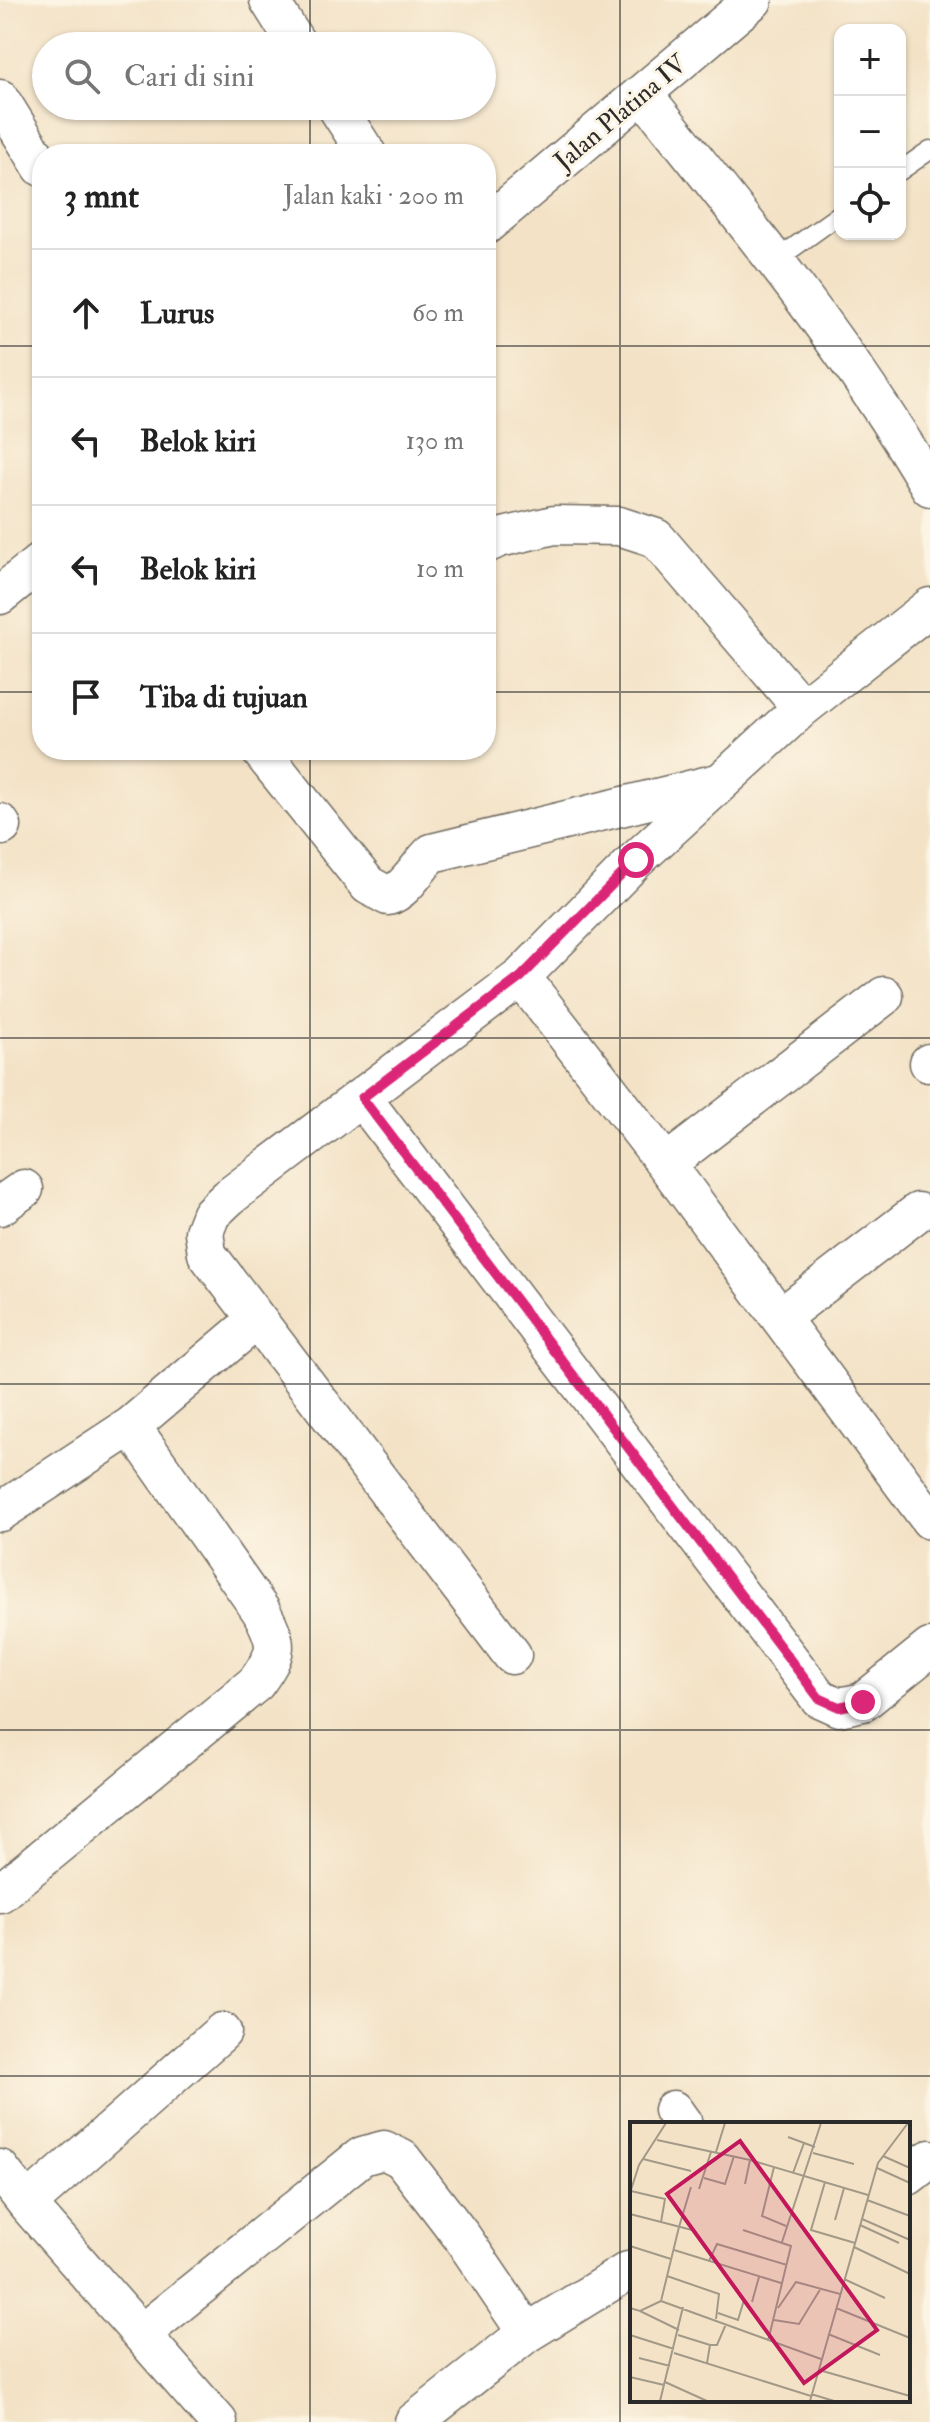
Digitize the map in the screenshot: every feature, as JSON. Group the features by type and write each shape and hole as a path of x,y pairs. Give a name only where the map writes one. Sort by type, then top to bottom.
{"street":[{"path":"269,0 289,32"},
{"name":"Jalan Platina IV","path":"496,217 643,94 737,5"},
{"path":"643,94 776,260 893,424 930,487"},
{"path":"0,99 32,151"},
{"path":"345,120 361,144"},
{"path":"496,539 554,525 619,526 656,538 802,708"},
{"path":"0,595 32,569"},
{"path":"512,1655 207,1254 204,1232 211,1214 229,1197 521,977 636,860 802,708 930,607"},
{"path":"268,760 368,885 388,896 398,893 432,853 724,782"},
{"path":"521,977 666,1164 930,1520"},
{"path":"666,1164 884,996"},
{"path":"362,1098 819,1698 839,1707 863,1702 930,1648"},
{"path":"780,1318 918,1212"},
{"path":"0,1512 131,1426 255,1321"},
{"path":"0,1893 256,1683 273,1660 275,1636 261,1611 131,1426"},
{"path":"27,2204 222,2032"},
{"path":"141,2334 362,2156 384,2150 402,2159 462,2237 527,2333"},
{"path":"910,2174 930,2159"},
{"path":"0,2169 218,2422"},
{"path":"414,2422 527,2333 628,2271"}],"lane":[{"path":"904,168 930,150"},
{"path":"776,260 834,218"}],"route":[{"path":"636,860 521,977 362,1098 819,1698 839,1707 863,1702"}]}
